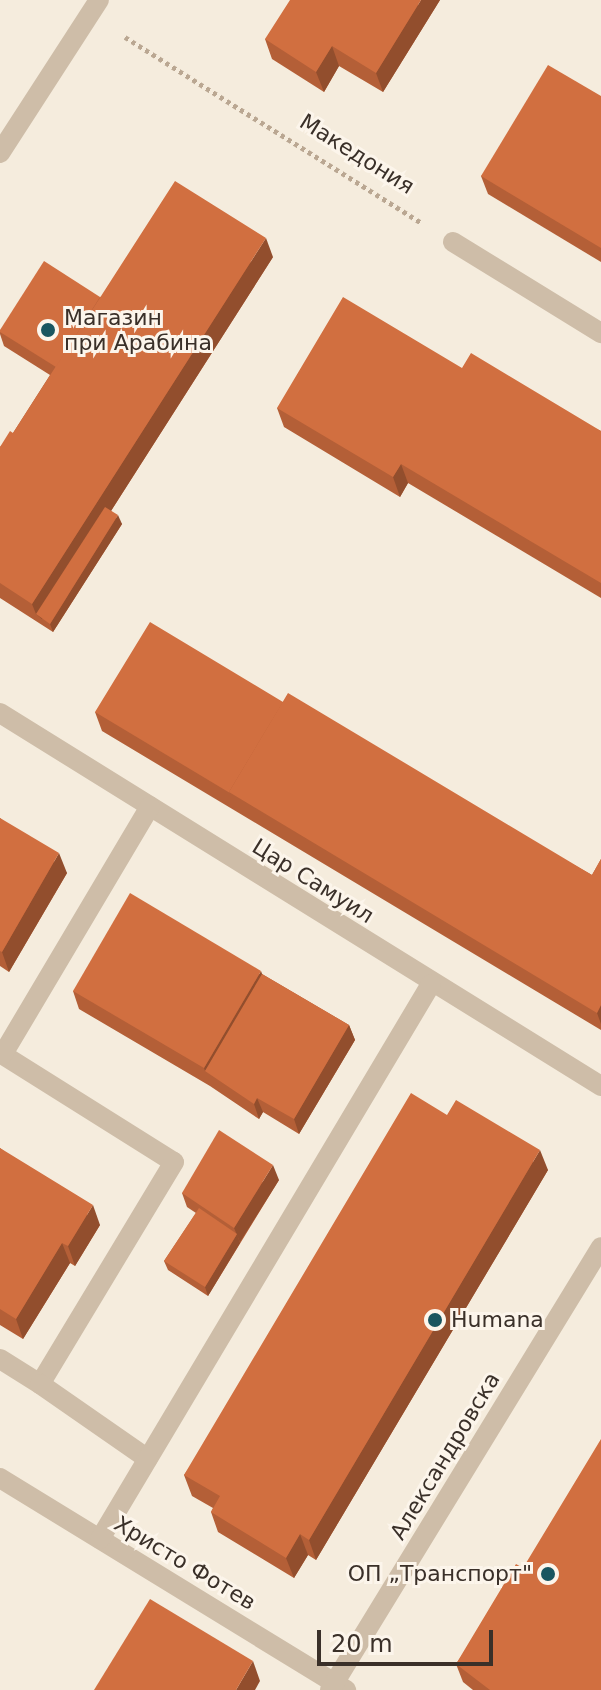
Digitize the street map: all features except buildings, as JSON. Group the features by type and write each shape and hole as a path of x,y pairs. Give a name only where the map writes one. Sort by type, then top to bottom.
{"street":[{"path":"0,153 94,7"},
{"path":"453,242 601,333"},
{"name":"Цар Самуил","path":"0,713 431,984 601,1086"},
{"path":"40,1384 174,1162 1,1054 150,806"},
{"path":"100,1539 431,984"},
{"name":"Александровска","path":"337,1688 601,1247"},
{"path":"0,1359 148,1459"},
{"name":"Христо Фотев","path":"0,1478 337,1688"}],"path":[{"name":"Македония","path":"94,7 453,242"}],"place":[{"name":"Магазин при Арабина","path":"48,330"},
{"name":"Humana","path":"435,1320"},
{"name":"ОП „Транспорт\"","path":"548,1574"}]}
